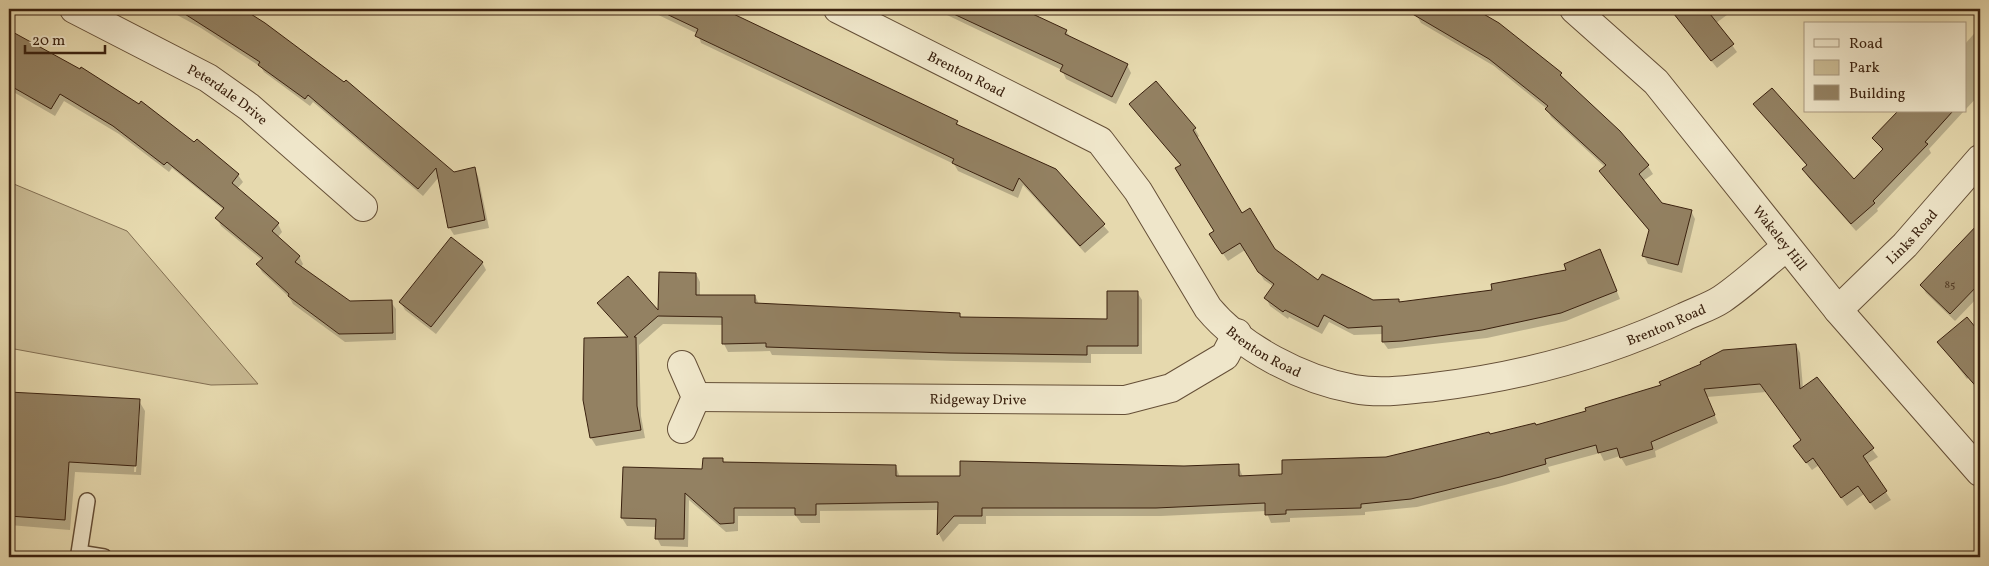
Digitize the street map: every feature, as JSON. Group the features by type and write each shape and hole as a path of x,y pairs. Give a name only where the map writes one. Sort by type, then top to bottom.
{"street":[{"name":"Peterdale Drive","path":"74,9 208,78 250,107 363,207"},
{"name":"Brenton Road","path":"838,9 1100,140 1138,191 1208,308 1218,320 1265,356 1312,377 1354,389 1394,392 1457,384 1551,366 1637,339 1720,300 1786,247"},
{"name":"Wakeley Hill","path":"1574,9 1656,82 1838,310 1980,472"},
{"name":"Links Road","path":"1838,310 1904,245 1980,159"},
{"name":"Ridgeway Drive","path":"696,397 1125,400 1171,388 1225,356 1237,334"},
{"path":"682,365 696,397 682,429"}],"lane":[{"path":"87,501 79,553 104,557"}],"green space":[{"path":"9,182 127,231 258,384 211,385 9,348"}],"building":[{"path":"177,9 243,9 265,23 344,82 346,80 454,172 475,167 485,220 448,228 436,168 418,189 308,95 305,99 258,65 260,62"},
{"path":"656,9 723,9 958,121 956,124 1056,169 1105,224 1080,246 1019,178 1013,191 952,163 954,159 695,36 698,29"},
{"path":"943,9 1022,9 1067,30 1065,34 1128,64 1112,97 1060,71 1063,65"},
{"path":"1404,9 1475,9 1499,23 1562,73 1560,75 1620,131 1649,165 1639,174 1662,203 1692,210 1678,265 1642,256 1649,230 1599,171 1606,165 1545,109 1548,106 1489,59"},
{"path":"1670,9 1706,9 1734,44 1711,61"},
{"path":"9,30 80,69 81,67 139,104 141,101 194,142 197,139 239,174 232,183 279,223 272,231 300,256 295,262 350,301 392,300 393,333 339,334 288,296 289,294 256,264 263,258 215,218 224,208 167,162 164,165 113,126 60,94 51,109 9,85"},
{"path":"1156,81 1196,128 1193,130 1242,213 1250,208 1275,249 1318,280 1322,274 1373,300 1399,299 1399,302 1492,290 1491,284 1566,270 1564,264 1600,249 1617,291 1561,313 1482,330 1402,341 1382,342 1382,326 1348,328 1324,315 1318,327 1285,310 1283,312 1264,298 1274,284 1258,272 1240,243 1222,254 1209,234 1214,231 1175,168 1181,165 1129,104"},
{"path":"1772,88 1854,179 1883,149 1872,138 1897,112 1952,112 1925,142 1928,144 1873,201 1875,203 1851,224 1802,169 1807,165 1753,104"},
{"path":"1980,222 1980,283 1950,314 1920,285"},
{"path":"451,237 483,262 431,327 399,302"},
{"path":"659,272 696,273 696,295 755,295 755,303 960,313 960,317 1107,319 1107,291 1138,291 1138,346 1087,346 1087,355 766,347 766,343 722,344 722,317 658,316 634,337 636,337 637,406 641,430 590,438 583,400 584,338 628,337 597,303 628,276 658,310"},
{"path":"1967,317 1980,333 1980,391 1937,342"},
{"path":"1796,344 1800,389 1817,377 1874,448 1863,456 1887,491 1870,503 1858,486 1841,498 1813,458 1806,463 1793,446 1801,440 1760,384 1704,389 1715,415 1651,442 1653,449 1620,458 1617,448 1598,453 1596,445 1545,459 1546,464 1500,477 1411,499 1361,504 1361,508 1286,510 1286,514 1265,515 1265,503 1156,508 982,508 982,516 954,516 937,535 938,502 816,504 816,515 795,515 795,508 734,508 734,523 720,524 685,493 684,539 655,539 656,519 621,518 623,467 702,469 703,458 723,458 723,462 896,465 896,476 960,476 960,461 1184,466 1239,464 1239,476 1282,474 1282,460 1386,457 1489,432 1490,434 1535,423 1536,425 1586,411 1585,408 1661,385 1659,382 1701,364 1700,362 1723,350"},
{"path":"9,392 140,399 136,466 69,462 65,520 9,516"}]}
